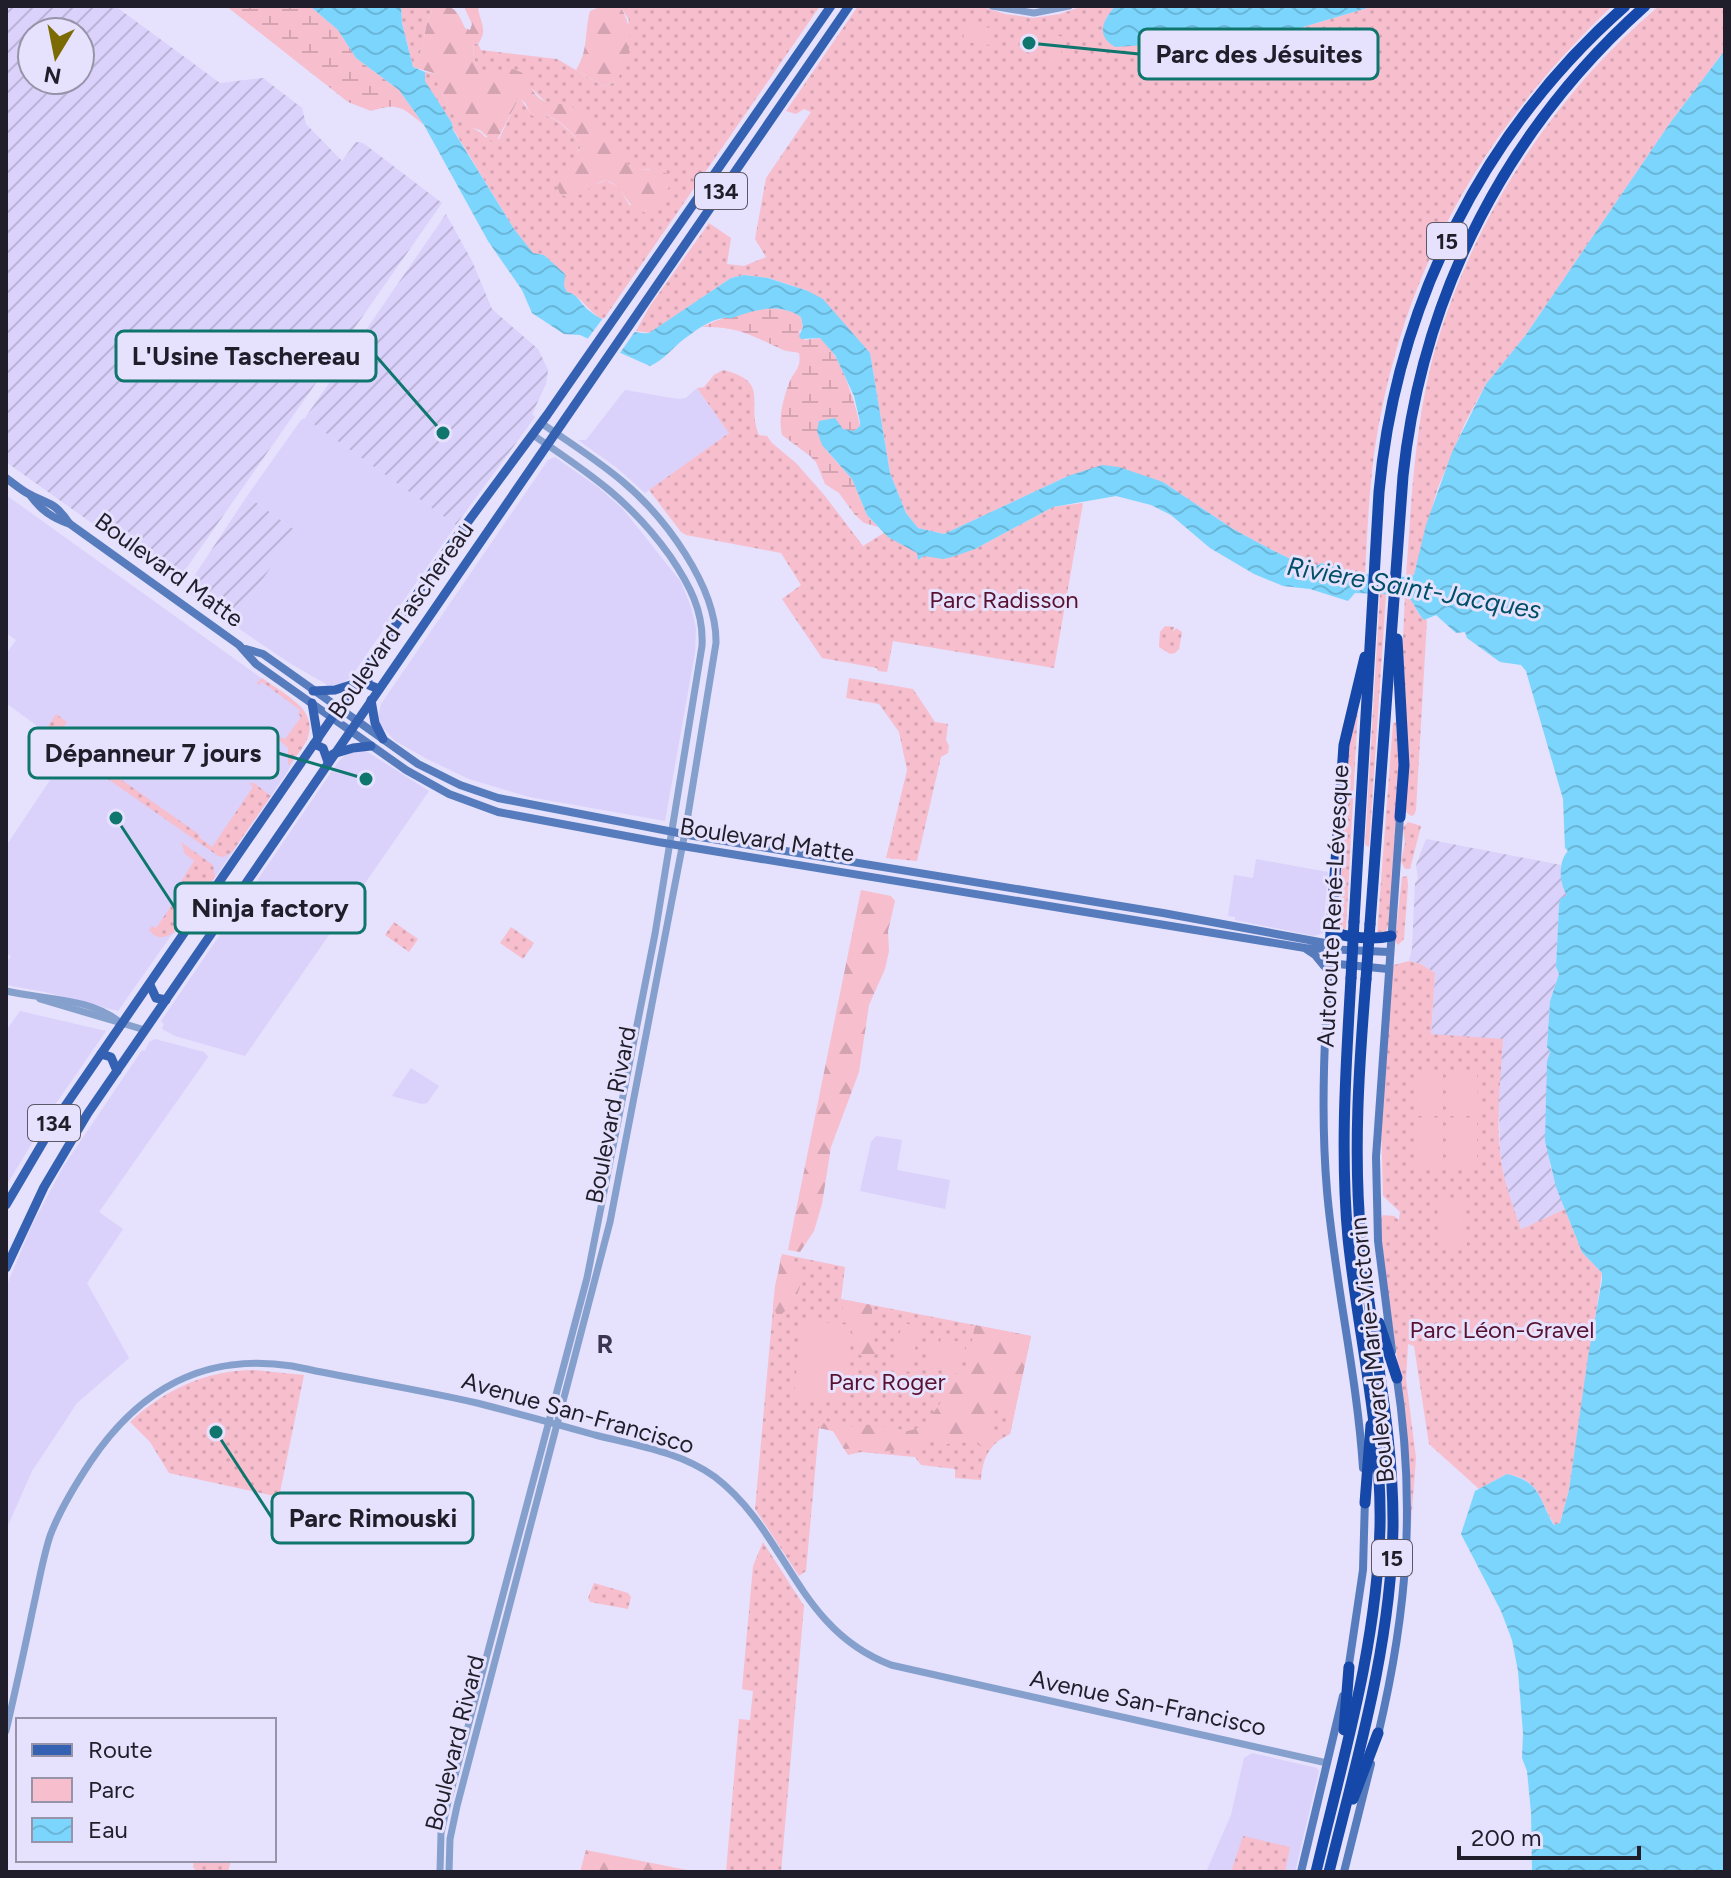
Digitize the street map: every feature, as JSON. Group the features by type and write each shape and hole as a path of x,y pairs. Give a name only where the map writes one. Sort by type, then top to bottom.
{"highway":[{"name":"Autoroute René-Lévesque","path":"1316,1872 1367,1658 1377,1577 1380,1493 1373,1408 1351,1265 1345,1191 1344,1112 1381,473 1395,391 1413,325 1440,255 1477,184 1517,124 1576,53 1625,6"},
{"name":"Autoroute René-Lévesque","path":"1329,1872 1378,1665 1392,1548 1390,1444 1366,1276 1356,1149 1403,476 1414,404 1433,331 1457,266 1492,194 1536,125 1583,67 1645,6"},
{"path":"1394,594 1404,765 1400,817"},
{"path":"1330,948 1344,745 1370,637"},
{"path":"1331,931 1342,935 1391,936"},
{"path":"1366,1276 1397,1378"},
{"path":"1365,1503 1373,1408"},
{"path":"1342,1763 1349,1667"},
{"path":"1338,1836 1378,1733"}],"main road":[{"name":"Boulevard Taschereau","path":"6,1205 43,1140 450,546 533,435 831,6"},
{"name":"Boulevard Taschereau","path":"6,1268 44,1187 117,1071 849,6"},
{"name":"Boulevard Matte","path":"6,478 30,495 39,508 70,524 245,649 256,664 312,703 356,721 429,770 485,794 685,834 1195,918 1325,943 1330,948"},
{"name":"Boulevard Matte","path":"245,649 263,654 313,691 350,730 433,786 520,817 1305,948 1389,952"},
{"path":"365,671 369,685 379,689"},
{"path":"313,691 335,690 357,683"},
{"path":"371,700 375,725 383,739"},
{"path":"312,703 316,742 331,758 353,748 371,746"},
{"name":"Boulevard Marie-Victorin","path":"1344,1872 1395,1661 1406,1567 1408,1482 1376,1219 1376,1138 1400,817"},
{"path":"1305,948 1329,969 1338,964 1388,969"},
{"name":"Boulevard Marie-Victorin","path":"1301,1872 1349,1667 1362,1581 1365,1503 1360,1430 1326,1179 1323,1090 1330,948"},
{"path":"150,985 156,998 166,1000"},
{"path":"101,1054 111,1057 117,1071"}],"street":[{"path":"992,6 1034,13 1069,6"},
{"name":"Boulevard Rivard","path":"449,1872 450,1839 457,1806 610,1222 685,834 715,649 715,625 710,602 694,568 642,500 615,475 541,423"},
{"name":"Boulevard Rivard","path":"440,1872 445,1813 600,1219 636,1041 702,646 696,600 672,560 627,504 533,435"},
{"path":"6,991 58,999 109,1014 122,1024 145,1030"},
{"name":"Avenue San-Francisco","path":"6,1731 45,1555 58,1516 110,1433 131,1411 163,1388 213,1368 271,1364 473,1403 668,1454 709,1473 749,1510 826,1623 855,1647 884,1663 1327,1763"}],"shaded area":[{"path":"6,6 115,6 220,83 263,78 302,108 306,124 342,161 356,142 363,143 442,203 176,583 6,462"},
{"path":"446,214 472,261 492,309 538,349 548,370 546,384 532,414 535,417 456,525 305,418"},
{"path":"697,388 729,433 645,493 578,440 586,440 625,390 678,399 686,398"},
{"path":"305,418 456,525 351,677 341,685 327,688 326,684 232,624 296,531 247,496"},
{"path":"555,457 623,509 681,582 691,607 696,628 695,653 665,821 529,797 469,779 395,741 380,725 381,704 548,460"},
{"path":"6,495 303,708 309,721 307,738 286,774 180,929 170,937 118,1011 6,985 6,964 11,956 6,953 6,846 70,750 6,703 6,654 16,640 6,633"},
{"path":"247,496 296,531 232,624 185,590"},
{"path":"366,751 429,791 245,1056 175,1036 162,1029 164,1024 161,1021 338,762 347,753"},
{"path":"1426,839 1561,865 1563,889 1567,895 1559,905 1556,967 1559,974 1550,1001 1547,1047 1550,1052 1547,1061 1550,1166 1565,1209 1521,1229 1505,1184 1499,1108 1431,1034 1435,973 1409,961 1415,883 1418,879 1416,865"},
{"path":"1256,859 1328,872 1323,933 1314,936 1228,916 1234,875 1253,878"},
{"path":"20,1011 106,1031 57,1102 6,1186 6,1031"},
{"path":"155,1039 204,1052 208,1057 99,1212 123,1229 87,1283 129,1358 77,1403 32,1471 6,1530 6,1287 32,1225 63,1167 142,1050 145,1051 149,1042"},
{"path":"411,1068 439,1086 427,1103 392,1096"},
{"path":"876,1136 902,1140 897,1170 950,1180 945,1209 860,1191 871,1142"},
{"path":"1252,1753 1319,1771 1295,1872 1206,1872 1231,1815 1244,1758"}],"green space":[{"path":"226,6 310,6 338,30 356,58 399,90 424,125 400,108 371,111 348,102"},
{"path":"401,6 434,6 413,67 402,22"},
{"path":"434,6 454,10 465,28 470,30 472,24 466,6 478,6 483,34 478,44 474,44 473,52 478,66 495,73 510,68 526,74 532,90 541,99 569,104 623,146 629,165 658,171 674,180 651,214 635,208 618,188 606,180 573,197 560,194 555,180 580,149 580,142 553,119 532,116 519,98 495,144 480,130 468,127 455,118 437,83 437,74 413,67"},
{"path":"602,6 620,6 630,35 628,54 621,73 616,82 603,86 576,70 585,48 590,11"},
{"path":"620,6 820,6 603,320 567,292 564,274 544,255 533,254 514,229 424,81 425,72 437,74 443,94 455,115 485,137 499,139 519,97 532,115 553,119 580,142 574,157 588,188 606,180 619,188 630,206 650,169 637,170 629,166 526,84 482,71 475,62 473,52 474,44 478,44 481,50 557,59 603,86 616,82 629,20"},
{"path":"858,6 980,6 1033,18 1060,14 1083,6 1115,6 1106,18 1269,37 1374,6 1612,6 1566,53 1486,155 1454,209 1426,266 1386,388 1372,469 1365,575 1322,563 1316,566 1295,561 1233,529 1163,482 1068,476 944,534 918,528 906,513 890,473 870,353 808,291 769,278 744,275 731,278 650,333 636,331 650,306 709,223 731,238 727,264 744,266 766,257 755,239 766,178 811,112 804,109 796,114 786,111"},
{"path":"1659,6 1725,6 1725,50 1670,123 1525,336 1486,384 1465,423 1437,490 1414,575 1406,577 1416,452 1425,390 1441,330 1458,284 1501,195 1556,113 1622,39"},
{"path":"965,25 992,28 990,45 963,42"},
{"path":"1049,34 1064,37 1059,64 1045,61"},
{"path":"774,308 794,312 801,317 803,327 799,332 805,340 820,338 840,365 860,426 854,431 842,429 826,450 852,479 867,515 878,527 864,523 855,515 839,493 825,484 816,462 782,435 783,402 798,366 799,353 783,350 734,330 702,327 737,314"},
{"name":"Parc Radisson","path":"723,370 738,375 752,387 759,435 767,436 796,463 863,546 884,533 918,553 920,559 975,549 1053,507 1083,503 1054,668 893,641 887,672 822,658 782,599 801,585 781,553 681,532 649,490 729,433 697,388 704,387"},
{"path":"1380,593 1386,594 1369,847 1365,845"},
{"path":"1405,594 1427,620 1416,810 1411,816 1405,811 1402,661"},
{"path":"1165,626 1174,627 1173,632 1176,628 1182,632 1179,649 1175,653 1170,654 1159,647 1160,632"},
{"path":"262,678 294,701 307,715 309,733 306,742 288,766 288,748 279,740 281,737 285,739 301,717 298,714 300,710 262,682 259,685 257,683"},
{"path":"849,678 913,689 935,722 948,724 948,753 941,757 917,861 886,858 907,770 899,732 879,704 846,698"},
{"path":"1358,708 1346,929 1336,928 1344,766"},
{"path":"56,714 67,722 62,730 75,740 72,745 200,835 212,847 253,787 249,783 254,783 271,796 232,852 224,857 218,856 69,752 45,731"},
{"path":"1396,722 1400,775 1389,924 1386,932 1377,934 1393,723"},
{"path":"1408,822 1421,826 1410,869 1405,869 1401,861 1405,843 1403,827"},
{"path":"181,842 213,865 215,877 186,920 167,936 157,937 149,930 152,926 156,928 180,893 176,889 194,861 185,854"},
{"path":"1407,876 1404,939 1398,945 1395,941 1402,877"},
{"path":"861,890 891,896 895,901 888,931 889,951 885,969 869,1005 859,1072 831,1147 822,1204 814,1231 800,1252 788,1250"},
{"path":"394,922 418,939 409,952 385,935"},
{"path":"511,927 534,943 523,959 500,943"},
{"name":"Parc Léon-Gravel","path":"1409,961 1435,973 1431,1034 1503,1039 1500,1151 1505,1181 1521,1229 1565,1209 1582,1252 1602,1273 1569,1490 1560,1523 1556,1526 1534,1487 1527,1481 1507,1474 1479,1489 1429,1444 1414,1346 1408,1344 1406,1379 1416,1458 1411,1524 1408,1448 1380,1220 1383,1215 1399,1220 1400,1212 1383,1196 1381,1119 1392,969 1394,965"},
{"path":"1415,1070 1443,1070 1443,1116 1415,1116"},
{"path":"1477,1070 1478,1116 1450,1116 1449,1071"},
{"path":"1415,1122 1443,1122 1443,1167 1415,1167"},
{"path":"1450,1122 1477,1122 1477,1167 1449,1167"},
{"path":"1464,1199 1467,1245 1440,1247 1437,1201"},
{"name":"Parc Roger","path":"782,1254 845,1267 841,1299 1031,1336 1010,1434 988,1452 981,1480 955,1478 955,1469 921,1465 915,1457 861,1452 848,1455 833,1431 819,1428 806,1571 799,1576 755,1509 775,1286"},
{"path":"781,1257 799,1263 801,1279 798,1294 778,1317 773,1306"},
{"path":"840,1299 872,1305 872,1330 877,1352 868,1361 854,1350 851,1325 842,1319"},
{"path":"801,1320 851,1325 843,1402 794,1397"},
{"path":"902,1323 920,1326 910,1372 892,1368"},
{"path":"975,1325 1031,1336 1010,1434 1007,1429 1008,1416 996,1400 992,1401 990,1437 982,1445 961,1442 941,1445 938,1427 931,1433 930,1443 915,1451 904,1449 868,1453 863,1448 844,1449 833,1431 819,1428 822,1423 856,1427 872,1424 908,1431 932,1424 932,1415 941,1402 936,1388 938,1381 965,1377"},
{"path":"941,1338 966,1343 959,1374 924,1366 928,1345 939,1347"},
{"path":"254,1370 304,1375 279,1497 169,1473 150,1442 130,1422 157,1400 187,1384 220,1374"},
{"path":"763,1542 804,1606 781,1872 726,1872 739,1719 750,1720 753,1691 742,1689 753,1566"},
{"path":"594,1583 628,1593 631,1597 628,1609 590,1602 588,1598"},
{"path":"1243,1836 1290,1847 1285,1872 1231,1872"},
{"path":"586,1850 697,1872 580,1872"},
{"path":"194,1862 230,1862 228,1872 197,1872"}],"water":[{"name":"Rivière Saint-Jacques","path":"310,6 401,6 413,67 425,72 425,81 514,229 533,253 544,255 565,274 567,292 576,296 600,318 625,329 649,333 731,278 744,275 768,278 823,299 870,353 890,473 906,513 918,528 944,534 1068,476 1102,465 1119,467 1163,482 1233,529 1295,561 1393,577 1414,575 1426,525 1452,452 1486,384 1525,336 1670,123 1725,50 1725,1872 1532,1872 1531,1812 1527,1771 1522,1758 1518,1671 1512,1640 1501,1611 1461,1534 1475,1491 1507,1474 1533,1487 1554,1525 1560,1523 1569,1490 1602,1280 1602,1273 1582,1252 1556,1187 1545,1141 1550,1001 1559,974 1556,967 1559,905 1560,899 1567,895 1562,885 1561,866 1568,851 1565,848 1563,799 1526,671 1521,665 1500,662 1467,638 1465,632 1456,633 1436,615 1424,620 1405,595 1355,593 1348,601 1310,589 1283,586 1254,574 1210,548 1171,515 1151,505 1116,496 1053,507 975,549 943,559 924,556 918,560 917,553 888,537 867,515 852,479 822,445 817,431 819,421 835,418 843,429 854,431 860,422 854,396 835,355 820,338 801,339 799,336 803,327 801,317 785,310 768,309 718,319 707,323 650,366 580,335 564,334 532,313 522,290 488,241 424,125 399,90 356,58 338,30"},
{"path":"1115,6 1374,6 1269,37 1115,47 1105,38 1103,28"}],"pier":[{"path":"603,318 636,330 620,353 586,341"}],"place":[{"name":"Parc des Jésuites","path":"1029,43"},
{"name":"L'Usine Taschereau","path":"443,433"},
{"name":"Dépanneur 7 jours","path":"366,779"},
{"name":"Ninja factory","path":"116,818"},
{"name":"Parc Rimouski","path":"216,1432"}],"district":[{"name":"R","path":"605,1344"}]}
